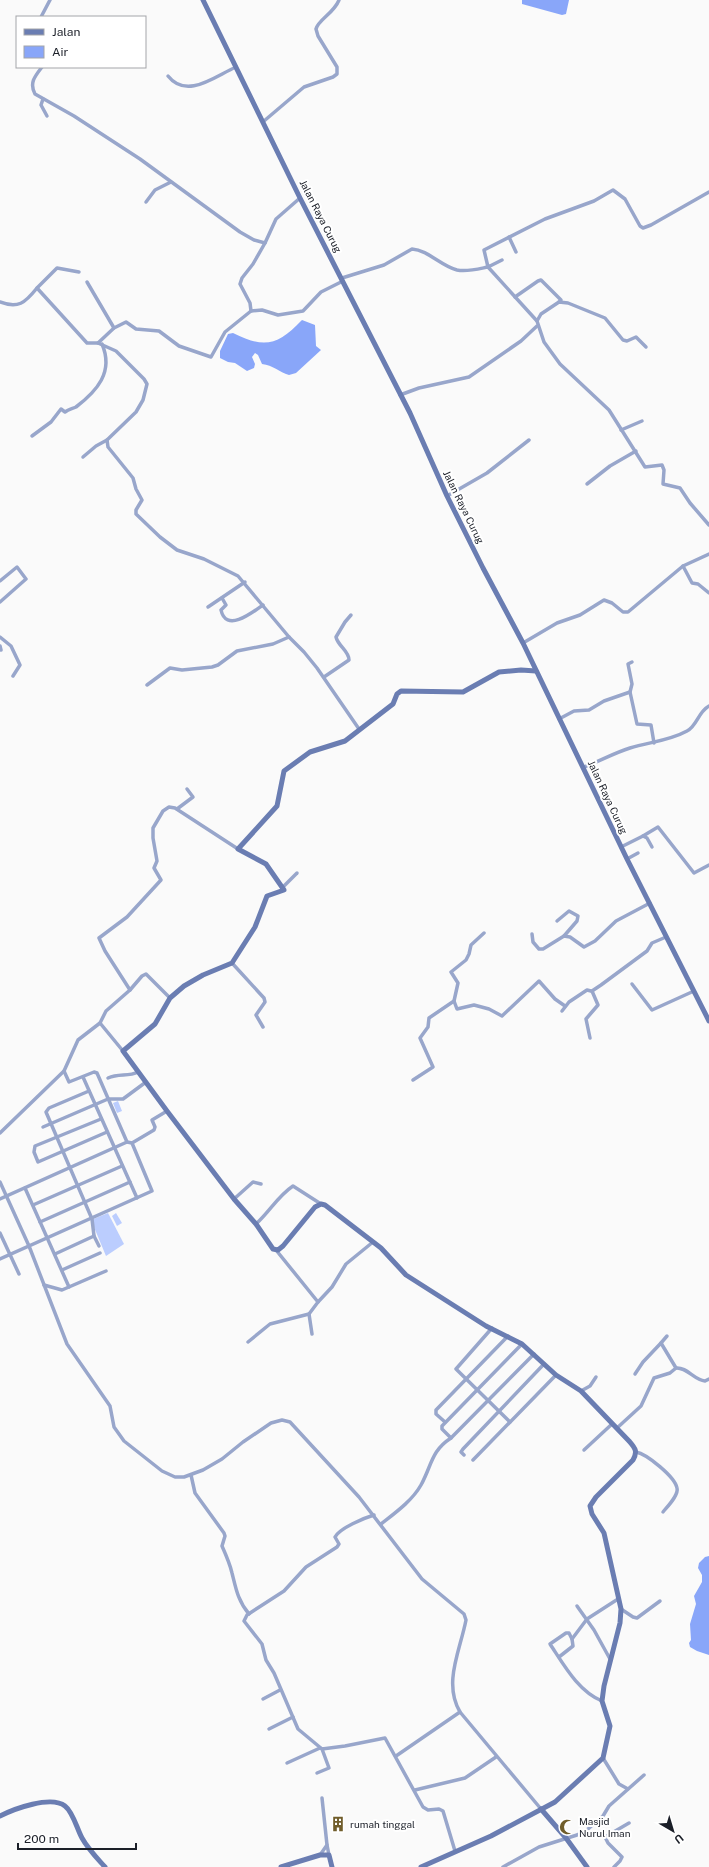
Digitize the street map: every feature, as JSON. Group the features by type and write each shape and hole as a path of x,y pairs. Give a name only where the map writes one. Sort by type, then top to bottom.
{"street":[{"path":"42,16 50,0"},
{"name":"Jalan Raya Curug","path":"203,0 264,121 300,198 400,395 448,496 523,643 584,767 626,859 650,903 709,1022"},
{"path":"264,121 304,87 333,77 337,74 337,68 318,36 316,28 319,23 332,12 339,0"},
{"path":"168,76 178,85 191,87 237,67"},
{"path":"41,68 34,78 32,84 36,94 74,116 140,159 240,232 254,240 265,243"},
{"path":"43,99 41,105 47,116"},
{"path":"146,202 155,190 171,182"},
{"path":"537,321 488,267 484,250 545,219 594,201 613,190 625,199 640,226 643,228 709,192"},
{"path":"251,311 250,303 240,284 242,278 254,264 276,219 300,198"},
{"path":"509,237 516,252"},
{"path":"100,344 114,328 126,322 136,329 159,331 179,346 211,357 225,332 251,311 262,310 278,315 303,311 321,292 342,280 384,265 412,249 422,252 456,269 464,271 488,267 502,260"},
{"path":"0,302 12,306 18,306 57,268 78,272"},
{"path":"515,297 541,280 561,300 559,302"},
{"path":"87,282 114,328"},
{"path":"37,288 87,343 100,344 116,351 144,378 147,384 143,400 136,412 106,440 83,457"},
{"path":"646,347 636,337 632,337 627,341 623,340 606,318 568,303 559,302 541,314 537,321 537,326 544,342 552,354 609,410 647,467 662,465 664,470 663,484 680,488 690,503 709,525"},
{"path":"400,395 419,388 469,377 521,342 537,326"},
{"path":"32,436 51,422 61,409 66,412 75,408 98,388 108,362 100,344"},
{"path":"621,430 642,421"},
{"path":"106,440 108,447 133,478 136,489 142,499 136,510 139,516 177,550 204,559 232,572 244,582 324,677 359,729"},
{"path":"448,496 487,473 529,440"},
{"path":"587,484 610,466 636,451"},
{"path":"523,643 557,623 580,615 604,600 612,603 623,612 628,612 684,566 709,554"},
{"path":"684,566 692,583 698,584 709,593"},
{"path":"0,581 17,567 26,579 0,602"},
{"path":"208,607 244,582"},
{"path":"222,598 226,605 221,610 221,613 228,621 232,622 252,613 263,605"},
{"path":"324,677 349,660 349,657 336,639 344,622 351,615"},
{"path":"0,637 11,646 20,666 13,676"},
{"path":"147,685 170,668 182,670 212,667 218,665 237,651 273,644 289,637"},
{"path":"632,662 628,664 632,684 630,692 636,724 651,725 654,743"},
{"path":"238,849 277,806 284,771 310,752 343,742 394,704 398,694 401,691 463,692 499,672 520,670 536,671"},
{"path":"560,719 574,711 589,710 604,701 630,692"},
{"path":"584,767 632,748 654,743 687,731 703,711 709,706"},
{"path":"177,809 193,797 187,788"},
{"path":"130,990 105,951 99,938 127,917 160,882 161,878 154,868 157,861 152,838 153,828 166,808 170,807 177,809 238,849 266,864 283,887"},
{"path":"621,847 658,827 694,873 709,865"},
{"path":"643,836 647,838 652,847"},
{"path":"626,859 638,854"},
{"path":"123,1051 155,1024 170,998 195,978 232,963 255,927 266,898 271,893 283,891 283,887 297,873"},
{"path":"564,936 570,937 581,946 586,946 595,941 616,921 650,903"},
{"path":"532,934 533,942 540,949 564,936 576,921 578,916 569,911 557,921"},
{"path":"484,933 471,945 470,954 466,960 451,972 458,983 454,1001 458,1010 474,1005 489,1008 502,1016 539,981 555,999 565,1006"},
{"path":"562,1011 565,1006 587,990 591,991 645,952 653,943 666,937"},
{"path":"232,963 264,998 265,1002 256,1015 263,1027"},
{"path":"1,1133 64,1071 78,1040 100,1023 106,1011 130,990 145,973 170,998"},
{"path":"632,984 652,1010 694,992"},
{"path":"590,1038 586,1019 598,1005 591,991"},
{"path":"413,1080 433,1067 420,1038 428,1027 429,1018 454,1001"},
{"path":"100,1023 123,1051 166,1111 234,1199 256,1224 272,1247 318,1302"},
{"path":"64,1071 68,1082 96,1072 127,1142"},
{"path":"108,1078 119,1074 130,1075 138,1072"},
{"path":"83,1077 137,1198"},
{"path":"43,1127 108,1099 124,1099 146,1082"},
{"path":"89,1091 48,1108 46,1114 64,1152 92,1219 94,1236 99,1246"},
{"path":"0,1200 127,1142 132,1143 154,1130 155,1127 151,1121 166,1111"},
{"path":"101,1119 34,1148 38,1162 107,1132"},
{"path":"0,1259 151,1192 152,1189 132,1143"},
{"path":"33,1205 122,1166"},
{"path":"0,1182 29,1246 67,1344 110,1406 114,1427 121,1438 144,1458 167,1474 180,1478 191,1475 222,1459 267,1426 282,1420 295,1426 321,1458 381,1524 422,1579 466,1616 452,1682 454,1701 460,1712 496,1757 566,1838 587,1867"},
{"path":"40,1222 130,1182"},
{"path":"234,1199 253,1182 261,1184"},
{"path":"256,1224 273,1207 281,1194 293,1186 321,1204 373,1242 390,1257 406,1275 438,1297 522,1344 556,1375 581,1391 629,1441 636,1452 644,1454 661,1468 677,1487 677,1492 663,1512"},
{"path":"25,1188 69,1287"},
{"path":"276,1250 288,1242 315,1207 321,1204"},
{"path":"0,1233 1,1239 19,1274"},
{"path":"55,1254 94,1236"},
{"path":"248,1342 270,1324 309,1314 332,1287 346,1264 373,1242"},
{"path":"62,1270 100,1253"},
{"path":"44,1285 60,1291 106,1271"},
{"path":"309,1314 312,1334"},
{"path":"492,1328 456,1368 510,1422"},
{"path":"445,1422 436,1414 436,1410 508,1336"},
{"path":"635,1374 643,1362 667,1336"},
{"path":"661,1343 676,1368"},
{"path":"451,1438 442,1428 445,1422 522,1344"},
{"path":"381,1524 406,1503 418,1490 435,1453 443,1443 451,1438 534,1354"},
{"path":"464,1455 461,1452 462,1449 544,1364"},
{"path":"584,1450 641,1406 654,1378 670,1373 676,1368 683,1369 701,1381 705,1382 709,1379"},
{"path":"473,1460 556,1375"},
{"path":"581,1391 590,1386 596,1377"},
{"path":"421,1867 491,1836 561,1798 602,1758 610,1726 602,1701 610,1659 620,1623 621,1608 604,1534 592,1514 590,1506 596,1497 633,1460 636,1452"},
{"path":"191,1475 195,1493 226,1536 222,1546 231,1568 238,1598 249,1614"},
{"path":"317,1773 329,1768 321,1748 300,1732 280,1690 274,1673 266,1660 262,1644 244,1621 244,1618 284,1591 306,1567 337,1547 339,1544 335,1537 338,1533 359,1521 374,1516"},
{"path":"572,1639 587,1619 618,1599"},
{"path":"621,1608 633,1617 637,1618 660,1601"},
{"path":"577,1606 587,1619 610,1659"},
{"path":"559,1657 573,1646 572,1639 568,1632 550,1642 559,1657 589,1694 602,1701"},
{"path":"263,1699 280,1690"},
{"path":"396,1756 460,1712"},
{"path":"269,1730 293,1717"},
{"path":"287,1763 321,1748 345,1746 384,1738 396,1756 425,1809 439,1809 443,1811 455,1851"},
{"path":"415,1790 465,1778 496,1757"},
{"path":"602,1758 619,1784 628,1789"},
{"path":"503,1867 532,1850 582,1832 595,1824 609,1806 644,1775"},
{"path":"322,1798 327,1844 332,1867"},
{"path":"0,1816 39,1803 54,1802 63,1804 68,1810 88,1846 105,1867"},
{"path":"614,1867 622,1857 608,1843 605,1837 629,1823"},
{"path":"320,1855 327,1844"},
{"path":"281,1867 320,1855 329,1855"}],"shaded area":[{"path":"118,1101 122,1111 117,1113 113,1103"},
{"path":"108,1213 124,1244 106,1256 91,1220"},
{"path":"116,1213 122,1223 117,1226 112,1216"}],"water":[{"path":"522,0 569,0 566,14 562,15 522,4"},
{"path":"302,320 315,325 316,346 321,350 296,373 289,375 262,364 258,355 255,353 252,357 255,364 254,368 247,371 235,363 228,362 220,358 220,351 228,334 233,333 244,338 263,343 270,342 286,335"},
{"path":"709,1556 709,1655 690,1647 689,1643 691,1640 690,1624 696,1604 694,1596 702,1582 702,1575 698,1568 699,1563 705,1557"}],"place":[{"name":"rumah tinggal","path":"338,1824"},
{"name":"Masjid Nurul Iman","path":"567,1827"}]}
